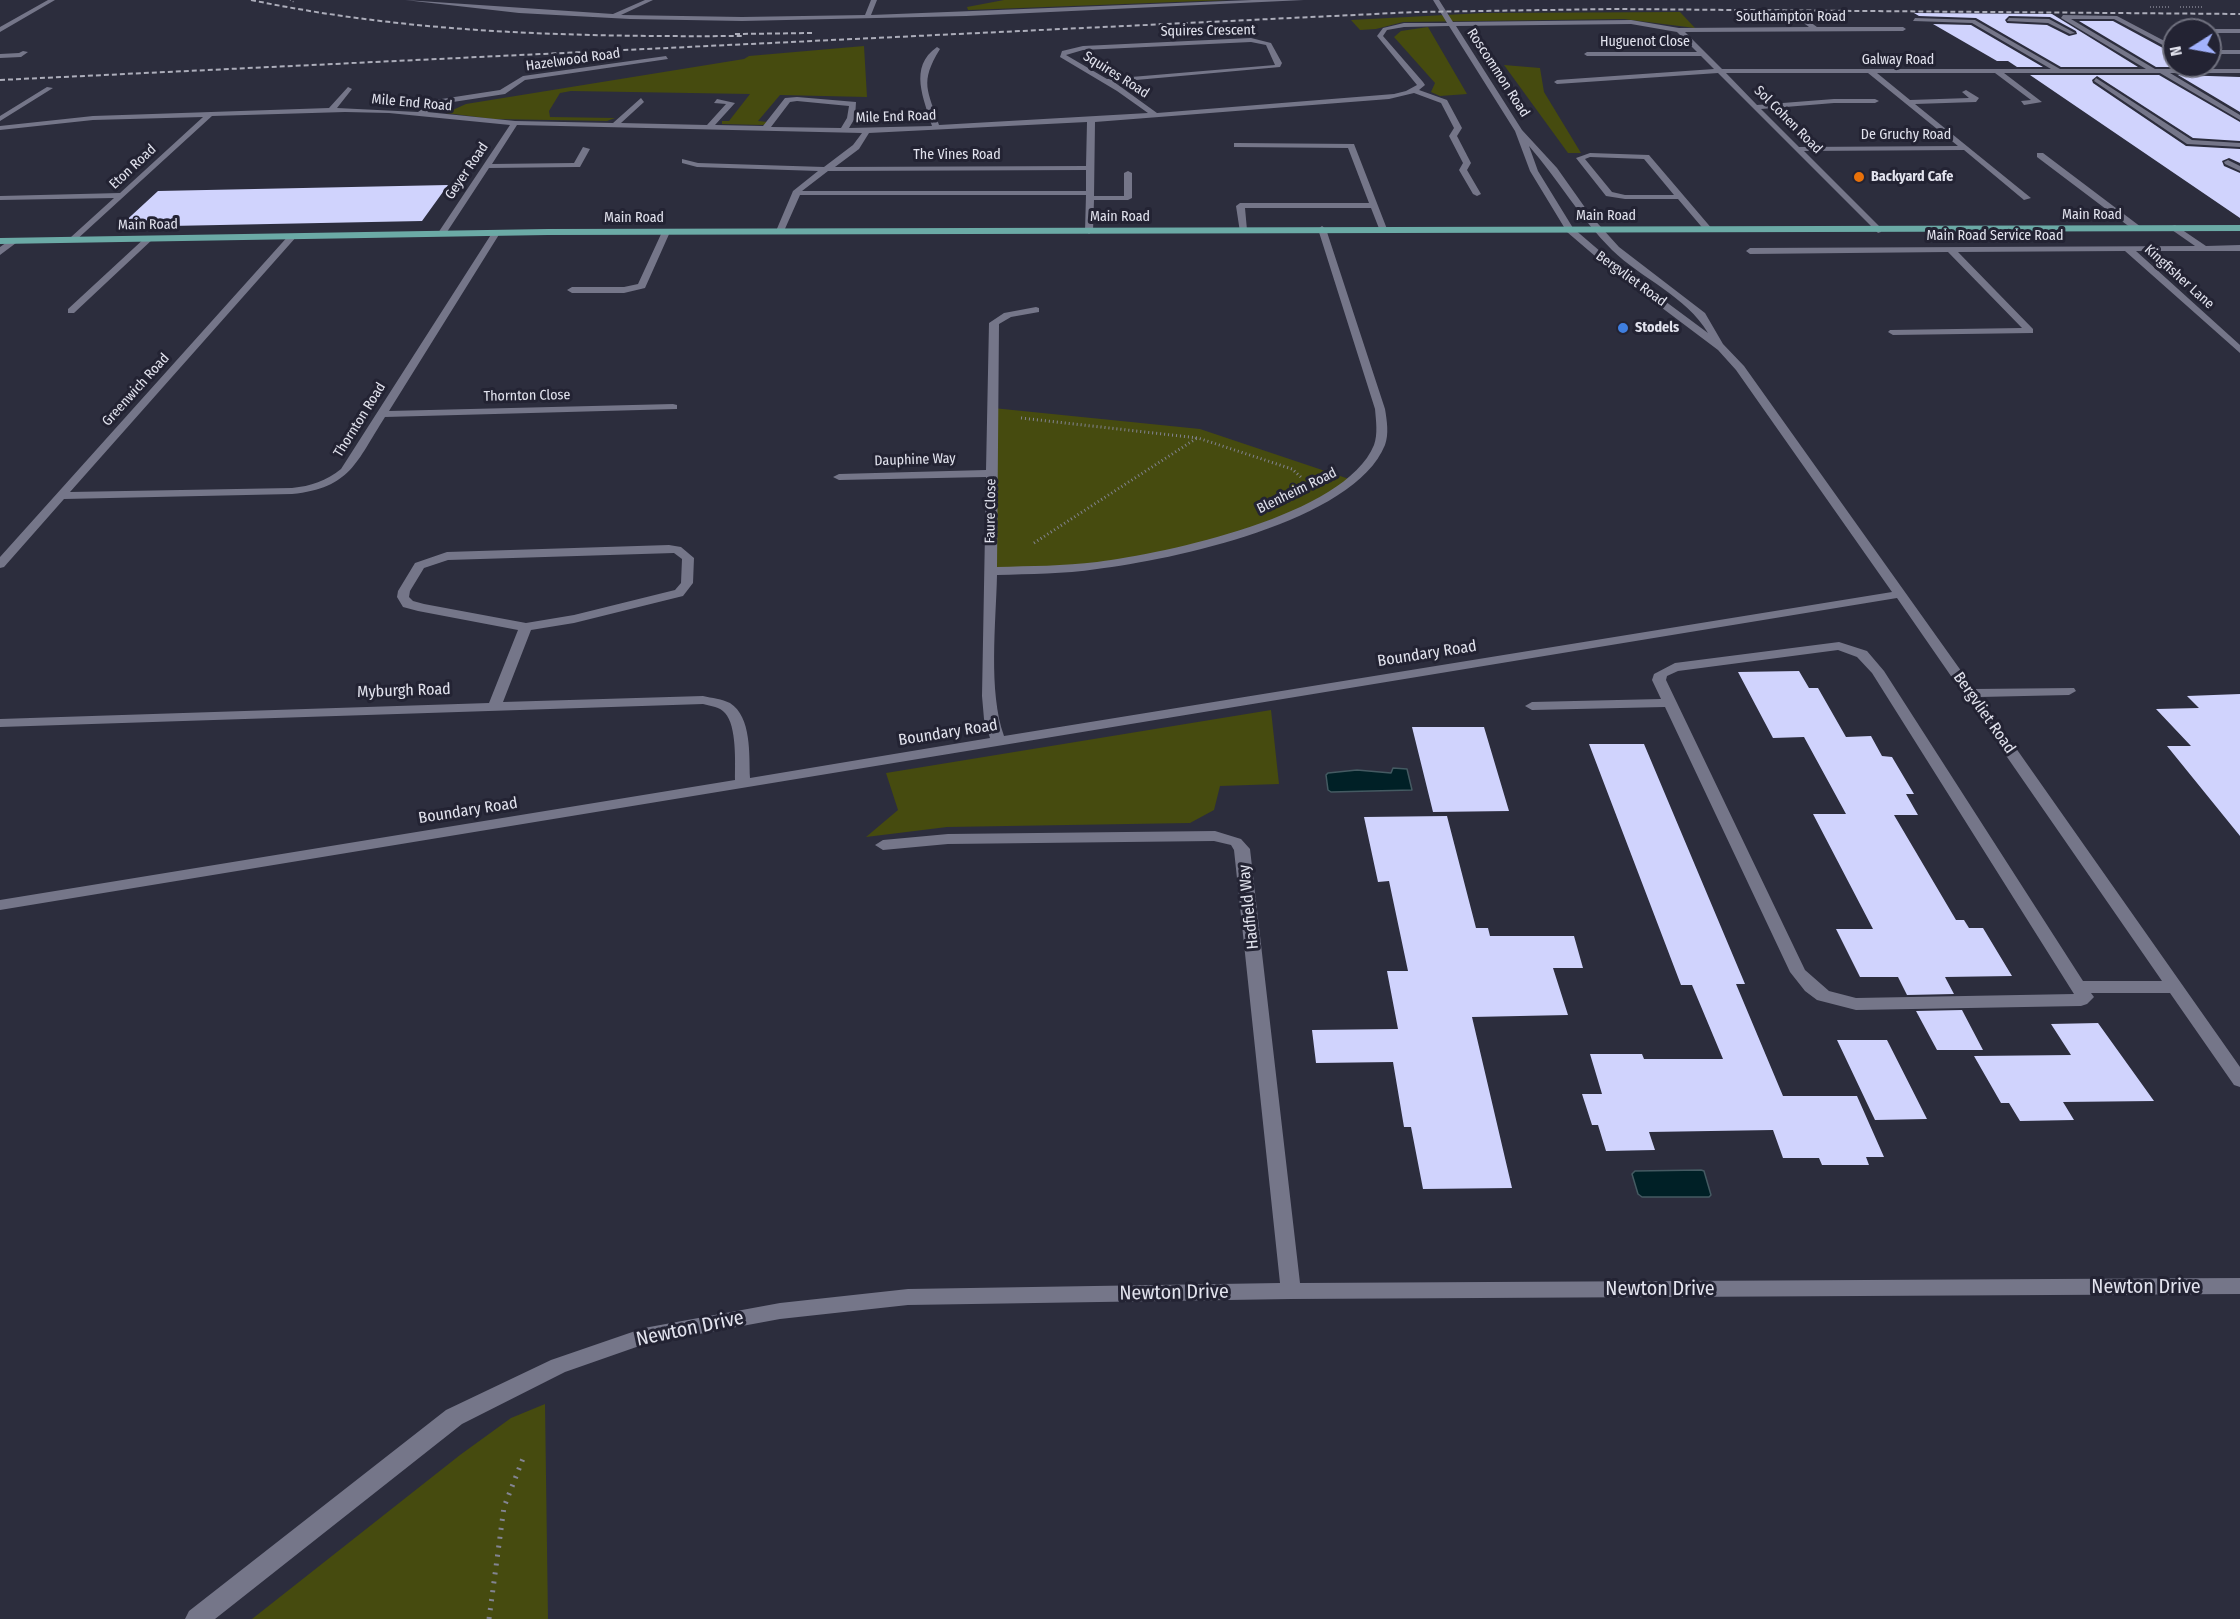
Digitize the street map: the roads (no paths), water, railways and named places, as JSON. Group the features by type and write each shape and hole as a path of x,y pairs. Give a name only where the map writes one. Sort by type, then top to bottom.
{"main road":[{"name":"Main Road","path":"0,241 496,232 2239,228"}],"street":[{"path":"0,30 52,0"},
{"path":"408,0 486,8 614,16 719,19 868,16 1301,0"},
{"path":"614,16 650,0"},
{"path":"868,16 874,0"},
{"name":"Roscommon Road","path":"1436,0 1519,130 1554,170 1599,230"},
{"path":"2162,42 2115,17 2063,17 2240,118"},
{"path":"1775,19 1803,19 1815,29"},
{"path":"1915,20 1975,22 2059,71"},
{"path":"2009,20 2049,21 2076,35"},
{"path":"1478,194 1463,170 1467,163 1453,136 1458,128 1444,102 1415,91 1421,86 1420,82 1380,36 1385,29 1417,24 1630,22 1679,30"},
{"name":"Southampton Road","path":"1679,30 1903,29"},
{"name":"Sol Cohen Road","path":"1679,30 1878,230"},
{"path":"2222,31 2240,31"},
{"name":"Squires Crescent","path":"1062,56 1064,52 1083,48 1251,40 1269,44 1279,63 1278,66 1270,68 1106,81"},
{"path":"2097,47 2140,71"},
{"path":"936,128 922,81 925,68 937,49"},
{"path":"2222,52 2240,52"},
{"path":"0,56 23,54"},
{"name":"Huguenot Close","path":"1587,54 1703,54"},
{"name":"Squires Road","path":"1062,56 1106,81 1155,115"},
{"name":"Hazelwood Road","path":"419,114 438,102 502,92 523,78 666,58"},
{"name":"Galway Road","path":"1557,82 1720,71 2162,71"},
{"name":"Galway Road","path":"2222,71 2240,71"},
{"name":"De Gruchy Road","path":"1871,72 1966,148"},
{"path":"1996,72 2038,102 2025,103"},
{"path":"2096,80 2190,142 2202,145 2240,145"},
{"path":"0,119 49,88"},
{"path":"331,111 348,89"},
{"name":"Mile End Road","path":"0,128 85,119 389,111 515,123 867,131 1091,120 1384,97 1415,91"},
{"path":"1909,102 1976,100 1966,92"},
{"path":"765,129 788,100 797,99 853,104 851,118 844,130"},
{"path":"615,126 641,100"},
{"path":"1755,107 1875,100"},
{"path":"709,128 731,103 717,101"},
{"name":"Eton Road","path":"74,239 210,114"},
{"path":"1089,231 1091,120"},
{"name":"Geyer Road","path":"442,233 515,123"},
{"name":"Roscommon Road","path":"1519,130 1534,171 1570,230"},
{"path":"780,231 796,193 806,182 856,147 867,131"},
{"path":"1237,145 1351,146 1383,229"},
{"path":"1966,148 2027,198"},
{"name":"De Gruchy Road","path":"1798,149 1966,148"},
{"path":"487,166 577,165 586,149"},
{"path":"1680,197 1625,197 1609,194 1580,158 1590,155 1644,156 1709,230"},
{"path":"2040,155 2138,229"},
{"name":"The Vines Road","path":"685,161 697,165 824,169 1090,168"},
{"path":"2240,162 2228,162 2240,169"},
{"path":"796,193 1128,198 1128,173"},
{"path":"0,198 123,195"},
{"path":"1243,230 1239,206 1242,205 1374,205"},
{"path":"2175,228 2205,249"},
{"name":"Blenheim Road","path":"990,571 1068,569 1156,556 1260,526 1323,498 1352,480 1380,444 1382,429 1380,409 1322,230"},
{"name":"Bergvliet Road","path":"1570,230 1612,266 1722,348"},
{"name":"Bergvliet Road","path":"1599,230 1616,249 1702,315 1722,348 1757,391 2240,1081"},
{"name":"Thornton Road","path":"62,496 310,489 325,486 345,471 496,232"},
{"path":"572,290 624,290 642,286 666,232"},
{"name":"Greenwich Road","path":"0,564 292,236"},
{"path":"71,311 150,238"},
{"path":"0,252 13,241"},
{"name":"Main Road Service Road","path":"1750,250 2240,248"},
{"name":"Kingfisher Lane","path":"2128,249 2240,350"},
{"path":"1893,332 2030,331 1951,250"},
{"name":"Faure Close","path":"999,743 991,719 989,696 994,323 998,317 1035,310"},
{"name":"Thornton Close","path":"381,414 673,407"},
{"name":"Dauphine Way","path":"839,477 992,473"},
{"path":"669,549 677,550 688,558 687,583 680,593 574,619 525,627 423,609 408,604 403,597 404,591 419,566 434,559 454,556 669,549"},
{"name":"Boundary Road","path":"0,905 1900,594"},
{"path":"495,705 525,627"},
{"path":"1839,646 1862,654 1877,671 2078,987 2085,997 2078,1001 1856,1004 1835,1001 1820,995 1798,972 1659,681 1661,674 1675,667 1827,647 1839,646"},
{"path":"1970,693 2069,691"},
{"name":"Myburgh Road","path":"0,723 495,705 703,700 720,704 732,711 738,721 743,785"},
{"path":"1532,706 1670,703"},
{"name":"Hadfield Way","path":"884,845 937,839 1215,836 1236,842 1242,849 1291,1291"},
{"path":"2078,987 2175,987"},
{"name":"Newton Drive","path":"197,1619 454,1418 558,1366 644,1336 780,1311 908,1297 1291,1291 2240,1286"}],"railway":[{"path":"251,0 373,20 435,27 620,36 744,36"},
{"path":"0,80 1416,12 1613,9 2240,14"},
{"path":"735,34 813,33"}],"place":[{"name":"Backyard Cafe","path":"1859,177"},
{"name":"Stodels","path":"1623,328"}]}
